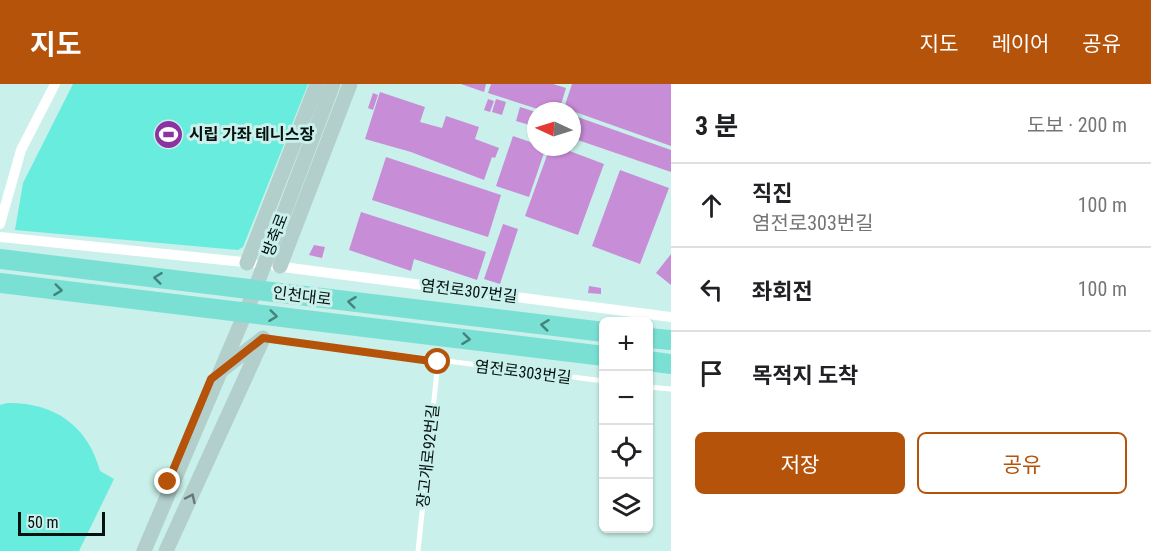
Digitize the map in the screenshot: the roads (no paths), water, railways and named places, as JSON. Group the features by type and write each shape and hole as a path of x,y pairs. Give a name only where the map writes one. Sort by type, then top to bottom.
{"highway":[{"name":"인천대로","path":"0,259 599,332"},
{"name":"인천대로","path":"0,283 599,356"},
{"path":"653,338 671,340"},
{"path":"653,362 671,364"}],"main road":[{"path":"247,262 317,84"},
{"name":"방축로","path":"144,551 250,302 333,84"},
{"path":"273,266 350,84"},
{"path":"136,551 211,379 263,338"},
{"path":"166,551 263,338"}],"street":[{"path":"0,224 21,150 55,84"},
{"name":"염전로307번길","path":"0,237 247,262 671,317"}],"lane":[{"name":"염전로303번길","path":"263,338 438,362 599,381"},
{"name":"장고개로92번길","path":"418,551 438,362"},
{"path":"653,388 671,390"}],"place":[{"name":"시립 가좌 테니스장","path":"168,134"}]}
